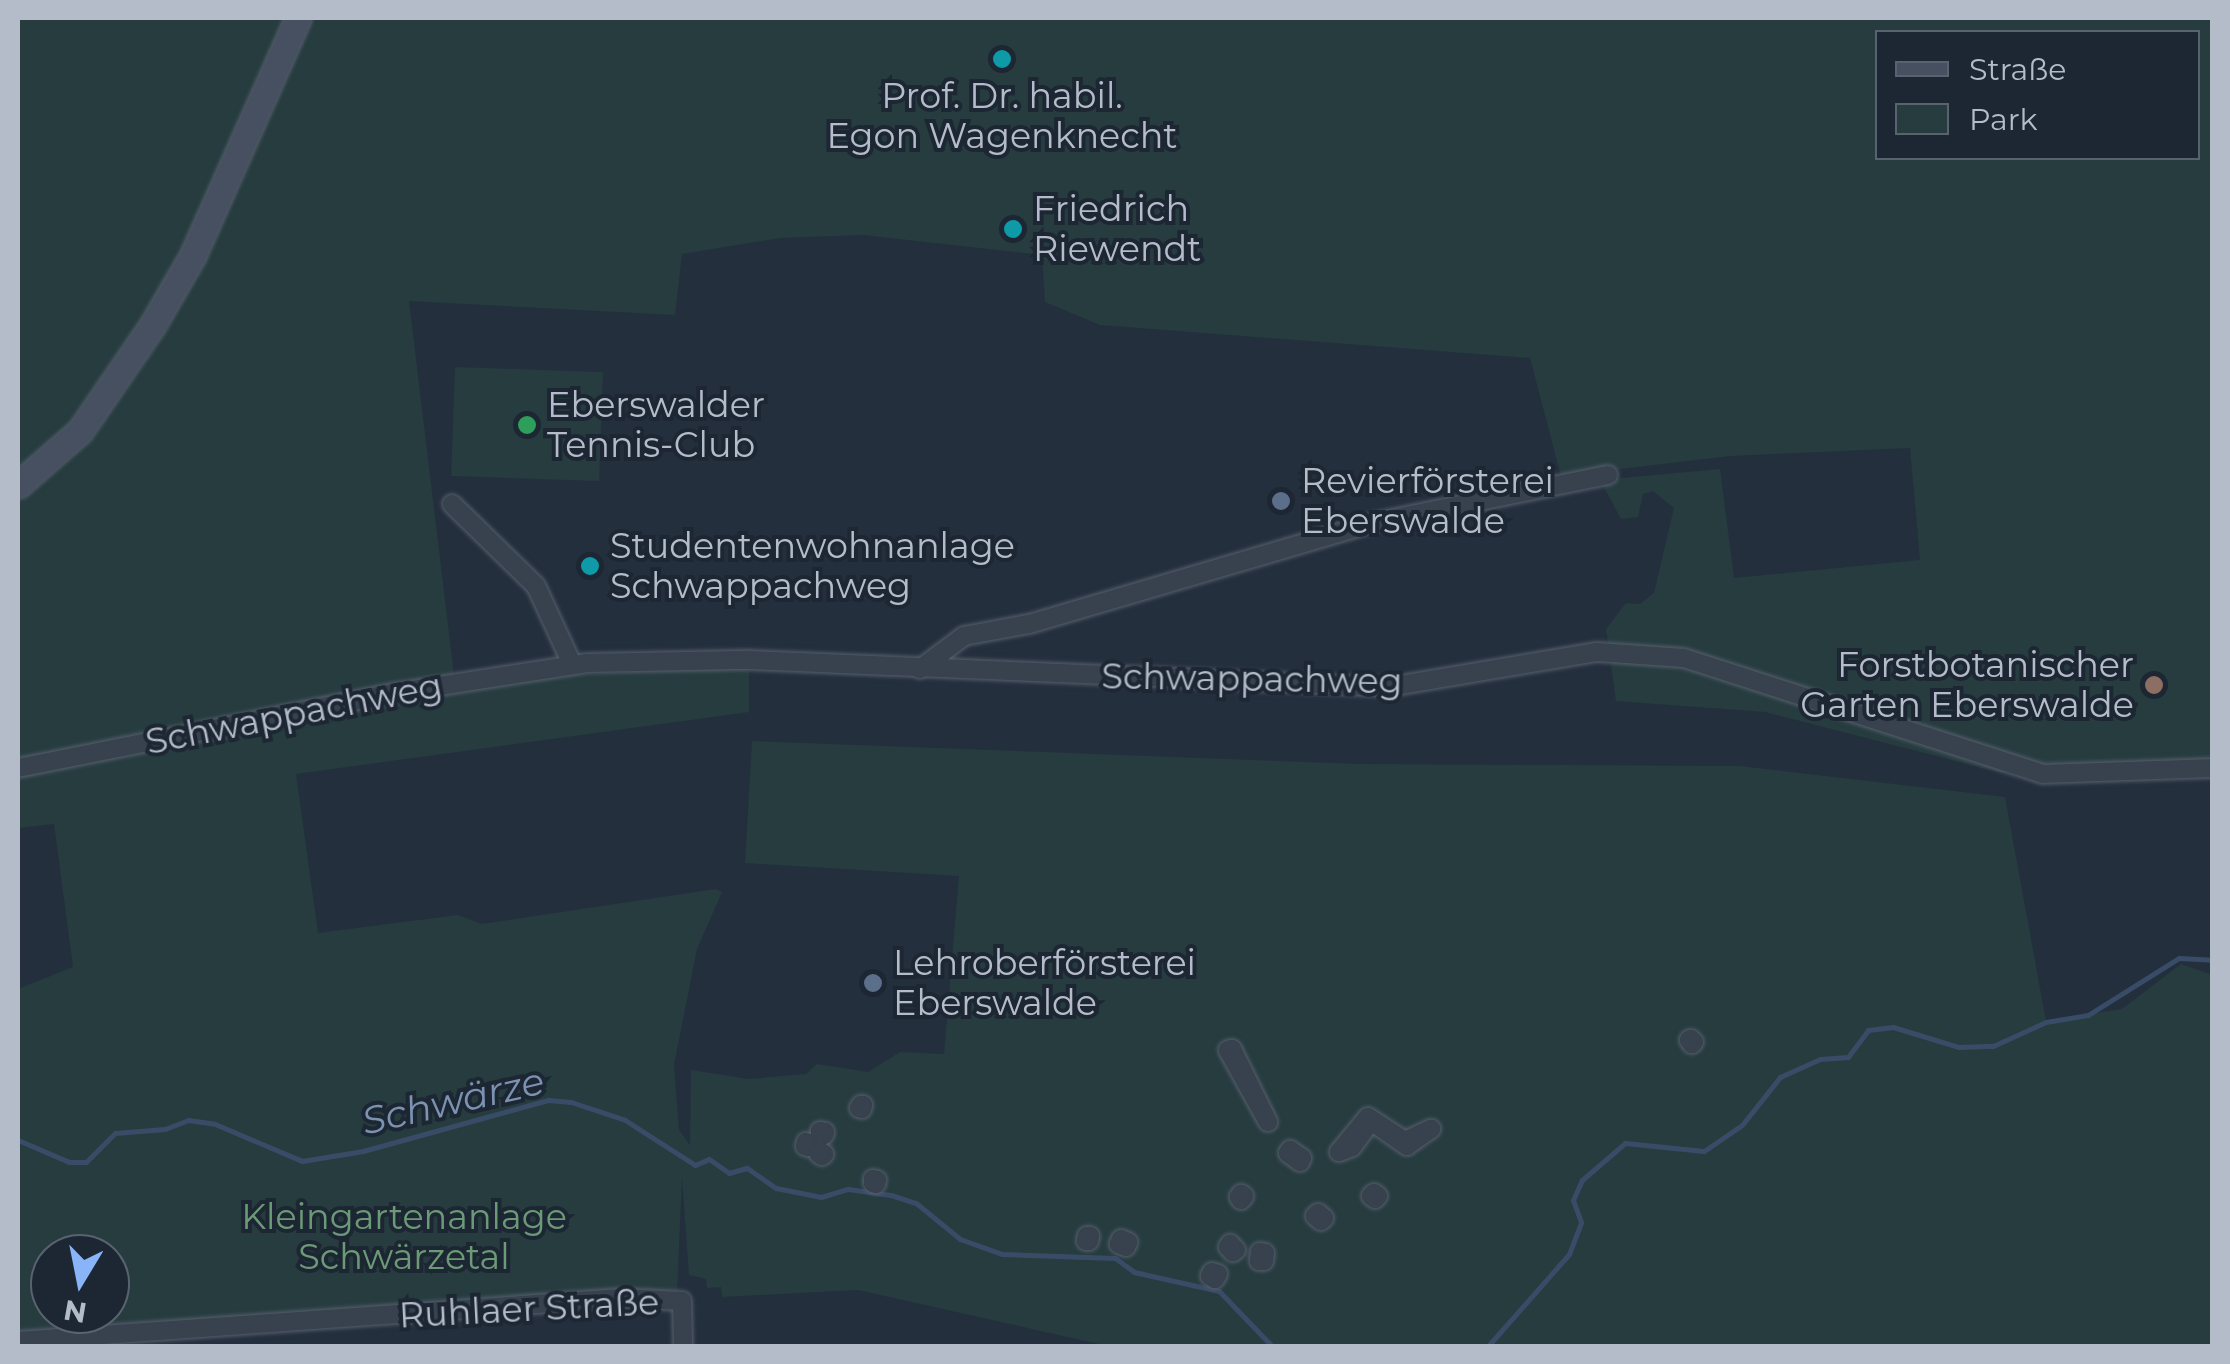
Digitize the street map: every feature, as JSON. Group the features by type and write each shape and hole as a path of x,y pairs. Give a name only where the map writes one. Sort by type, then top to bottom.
{"main road":[{"path":"18,485 80,432 160,312 193,255 298,18"}],"street":[{"name":"Schwappachweg","path":"920,669 964,636 1029,624 1372,522 1608,475"},
{"path":"452,504 536,586 572,664"},
{"name":"Schwappachweg","path":"18,768 572,664 733,660 1390,686 1597,652 1684,658 2044,774 2212,768"},
{"path":"1369,1117 1406,1141 1431,1129 1407,1146 1372,1121 1352,1146 1338,1148 1369,1117"},
{"name":"Ruhlaer Straße","path":"18,1341 621,1298 682,1301 682,1346"}],"green space":[{"path":"18,18 288,18 189,244 85,410 18,471"},
{"path":"309,18 2212,18 2212,761 2039,765 2002,773 1765,712 1616,701 1606,629 1626,603 1640,604 1654,593 1674,508 1653,491 1643,494 1638,517 1621,519 1600,480 1720,469 1734,578 1920,560 1910,448 1730,456 1561,476 1530,358 1100,325 1045,302 1042,255 863,235 780,238 682,254 675,315 409,301 454,675 18,760 18,496 70,455"},
{"name":"Eberswalder Tennis-Club","path":"455,367 603,372 599,481 451,476"},
{"name":"Kleingartenanlage Schwärzetal","path":"749,667 749,712 296,774 318,933 458,915 482,924 716,889 722,892 697,949 674,1065 679,1130 690,1145 691,1070 749,1079 806,1074 817,1064 868,1072 900,1052 944,1054 959,876 745,863 752,741 1359,764 1740,766 2005,797 2046,1021 2122,1009 2181,964 2212,975 2212,1346 1108,1346 858,1290 722,1297 721,1287 707,1288 706,1279 689,1275 682,1177 677,1294 130,1326 130,1234 30,1234 30,1332 18,1333 18,989 73,967 54,824 18,828 18,773 524,677"}],"waterway":[{"name":"Schwärze","path":"1488,1346 1569,1254 1581,1222 1573,1200 1582,1180 1625,1143 1704,1151 1742,1125 1780,1077 1820,1059 1848,1057 1868,1030 1893,1027 1959,1047 1993,1046 2046,1022 2088,1015 2179,958 2212,960"},
{"name":"Schwärze","path":"18,1140 69,1162 86,1162 115,1133 165,1129 188,1120 215,1124 302,1161 363,1151 548,1100 571,1102 625,1120 695,1165 709,1159 729,1173 747,1168 776,1188 821,1197 848,1189 891,1195 916,1203 960,1239 1002,1254 1115,1258 1134,1272 1219,1291 1272,1346"},
{"name":"Schwärze","path":"1336,1346 1363,1346"}],"place":[{"name":"Prof. Dr. habil. Egon Wagenknecht","path":"1002,59"},
{"name":"Friedrich Riewendt","path":"1013,229"},
{"name":"Eberswalder Tennis-Club","path":"527,425"},
{"name":"Revierförsterei Eberswalde","path":"1281,501"},
{"name":"Studentenwohnanlage Schwappachweg","path":"590,566"},
{"name":"Forstbotanischer Garten Eberswalde","path":"2154,685"},
{"name":"Lehroberförsterei Eberswalde","path":"873,983"}]}
